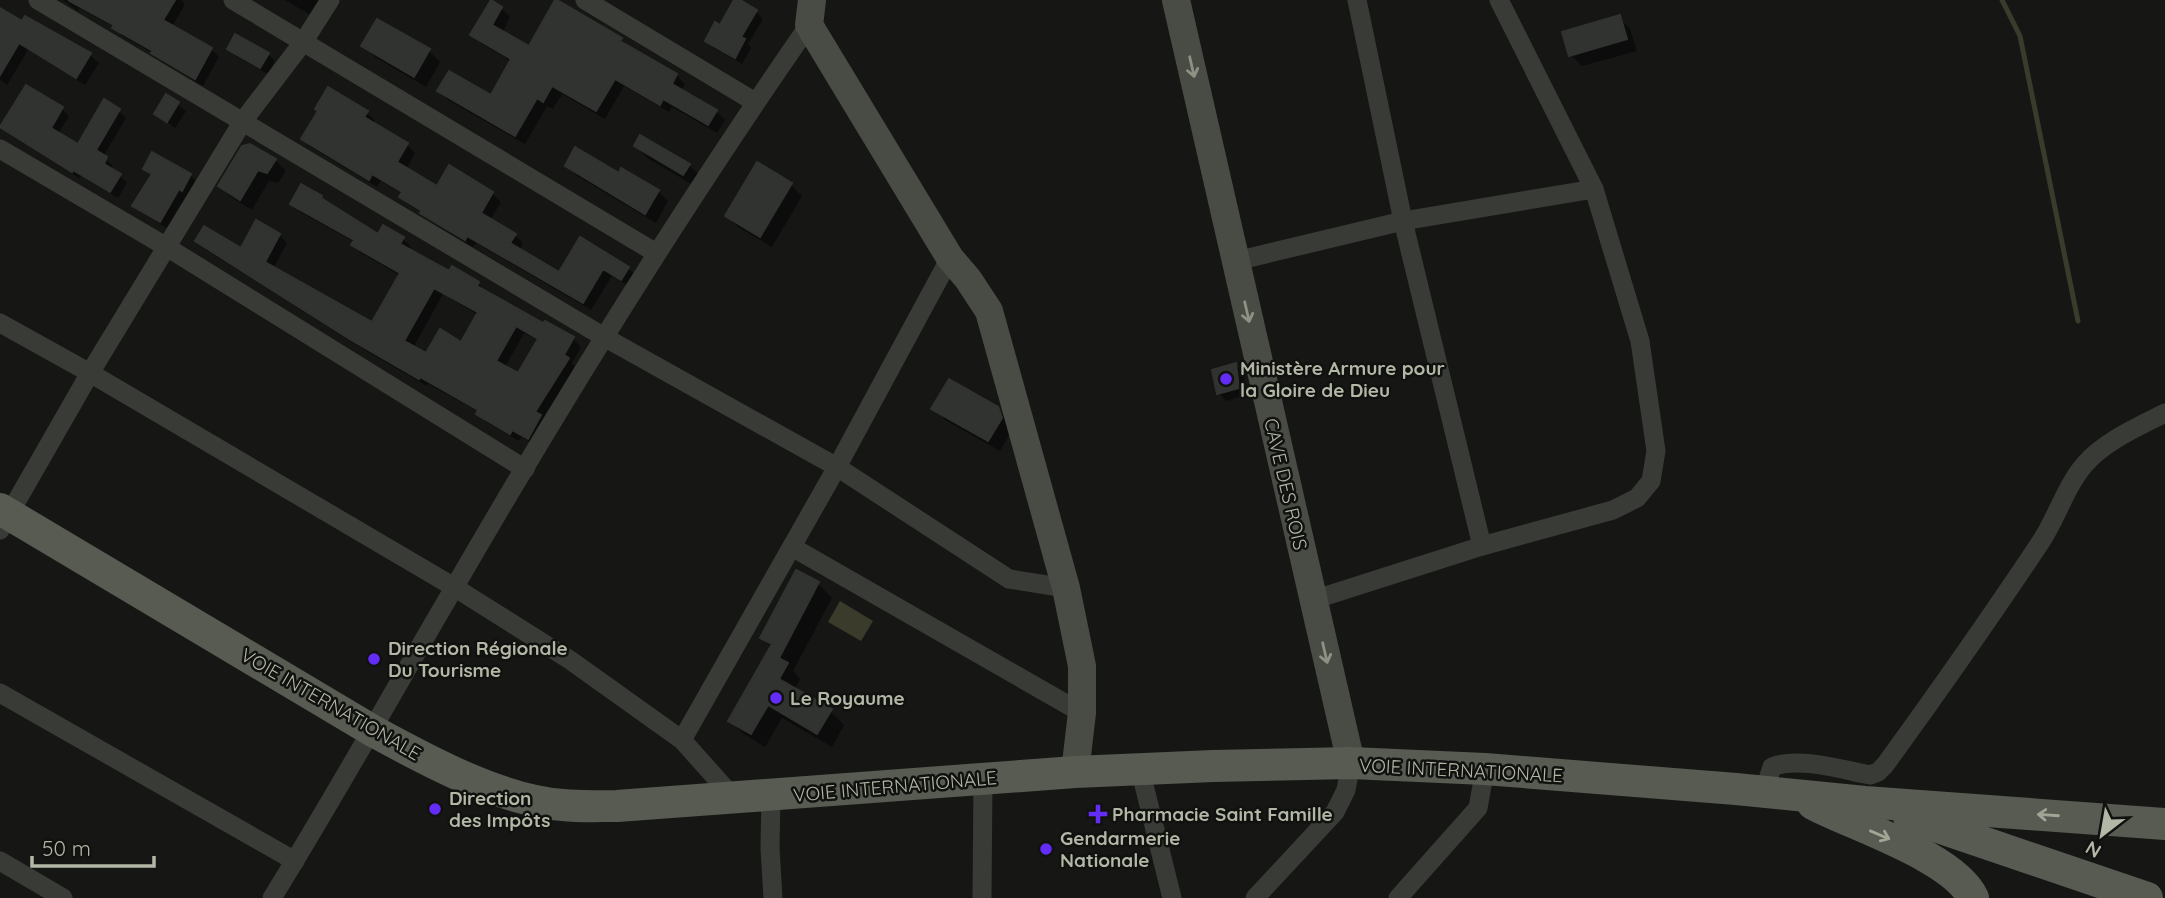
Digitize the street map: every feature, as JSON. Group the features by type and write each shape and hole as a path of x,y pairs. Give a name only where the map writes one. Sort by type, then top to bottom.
{"main road":[{"name":"VOIE INTERNATIONALE","path":"3,518 428,761 512,795 561,805 617,806 1075,772 1351,763 1485,769 1864,802 2165,824"},
{"path":"1796,796 1842,819 1925,854 1968,887 1973,898"},
{"name":"VOIE INTERNATIONALE","path":"1864,802 2147,898"}],"street":[{"path":"38,0 604,337 837,467 1009,579 1066,588"},
{"path":"233,0 656,253"},
{"path":"3,518 243,121 304,41 330,0"},
{"path":"585,0 755,102"},
{"name":"CAVE DES ROIS","path":"1177,0 1351,763"},
{"path":"1357,0 1403,221 1482,546"},
{"path":"1313,600 1482,546 1613,510 1637,498 1651,481 1656,451 1640,341 1594,189 1499,0"},
{"path":"272,898 604,337 810,13 950,258 989,311 1066,588 1082,666 1082,713 1075,772"},
{"path":"0,149 166,246 525,468"},
{"path":"1236,261 1403,221 1594,189"},
{"path":"682,740 837,467 950,258"},
{"path":"0,323 454,587 570,660 682,740 733,797"},
{"path":"1764,792 1772,767 1781,763 1796,762 1870,775 1878,772 1977,637 2043,539 2084,465 2095,454 2130,431 2165,412"},
{"path":"792,547 1082,713"},
{"path":"0,693 295,861"},
{"path":"1255,898 1335,812 1346,790 1351,763"},
{"path":"1140,769 1172,898"},
{"path":"1398,898 1478,808 1485,769"},
{"path":"982,898 983,779"},
{"path":"771,796 773,898"},
{"path":"0,861 63,898"}],"shaded area":[{"path":"840,601 873,621 861,641 828,622"}],"building":[{"path":"68,0 175,0 163,20 212,48 195,79 112,28 114,25"},
{"path":"491,0 502,7 492,25 529,46 557,0 677,74 672,84 717,110 708,125 663,99 660,105 615,79 596,111 552,86 543,102 537,98 515,136 437,91 449,71 491,95 511,59 470,35"},
{"path":"734,0 740,0 757,10 741,37 745,39 735,58 705,41 715,22 720,25"},
{"path":"0,8 22,21 25,16 91,53 76,78 19,43 0,75"},
{"path":"1620,15 1627,39 1569,56 1562,32"},
{"path":"377,19 430,49 414,77 361,46"},
{"path":"235,34 269,53 260,68 227,49"},
{"path":"26,85 63,107 51,128 78,144 104,99 120,109 96,150 107,157 104,164 121,174 110,192 73,170 72,172 0,127"},
{"path":"328,87 368,111 364,117 408,143 397,162 437,186 449,165 493,192 481,213 516,234 510,243 559,272 580,237 629,267 621,280 603,269 583,303 467,236 465,240 420,213 422,211 399,197 402,192 372,174 369,180 301,139 318,111 315,109"},
{"path":"166,94 179,102 167,122 154,114"},
{"path":"640,135 690,164 683,175 634,146"},
{"path":"250,144 276,159 267,173 258,170 240,200 218,186 242,146"},
{"path":"575,147 619,173 621,168 659,190 645,214 565,166"},
{"path":"152,152 191,174 160,222 132,206 152,174 143,169"},
{"path":"757,162 792,183 760,237 725,216"},
{"path":"301,184 378,234 383,225 404,237 400,244 449,271 452,266 479,282 477,286 574,337 564,355 569,358 535,412 541,415 528,439 512,430 510,434 476,414 478,410 351,340 195,241 204,226 241,248 256,220 280,234 265,262 372,322 400,273 351,245 354,240 290,204","holes":["434,288 478,312 461,342 440,329 426,353 404,341","516,326 538,339 518,373 496,361"]},
{"name":"Ministère Armure pour la Gloire de Dieu","path":"1236,363 1239,388 1217,394 1212,370"},
{"path":"949,379 998,407 1002,418 988,441 931,409"},
{"path":"796,570 819,582 779,658 788,663 779,679 832,709 817,734 768,705 751,734 728,721 772,644 760,638"}],"waterway":[{"path":"2002,0 2020,36 2078,321"}],"place":[{"name":"Ministère Armure pour la Gloire de Dieu","path":"1226,379"},
{"name":"Direction Régionale Du Tourisme","path":"374,659"},
{"name":"Le Royaume","path":"776,698"},
{"name":"Direction des Impôts","path":"435,809"},
{"name":"Pharmacie Saint Famille","path":"1098,814"},
{"name":"Gendarmerie Nationale","path":"1046,849"}]}
